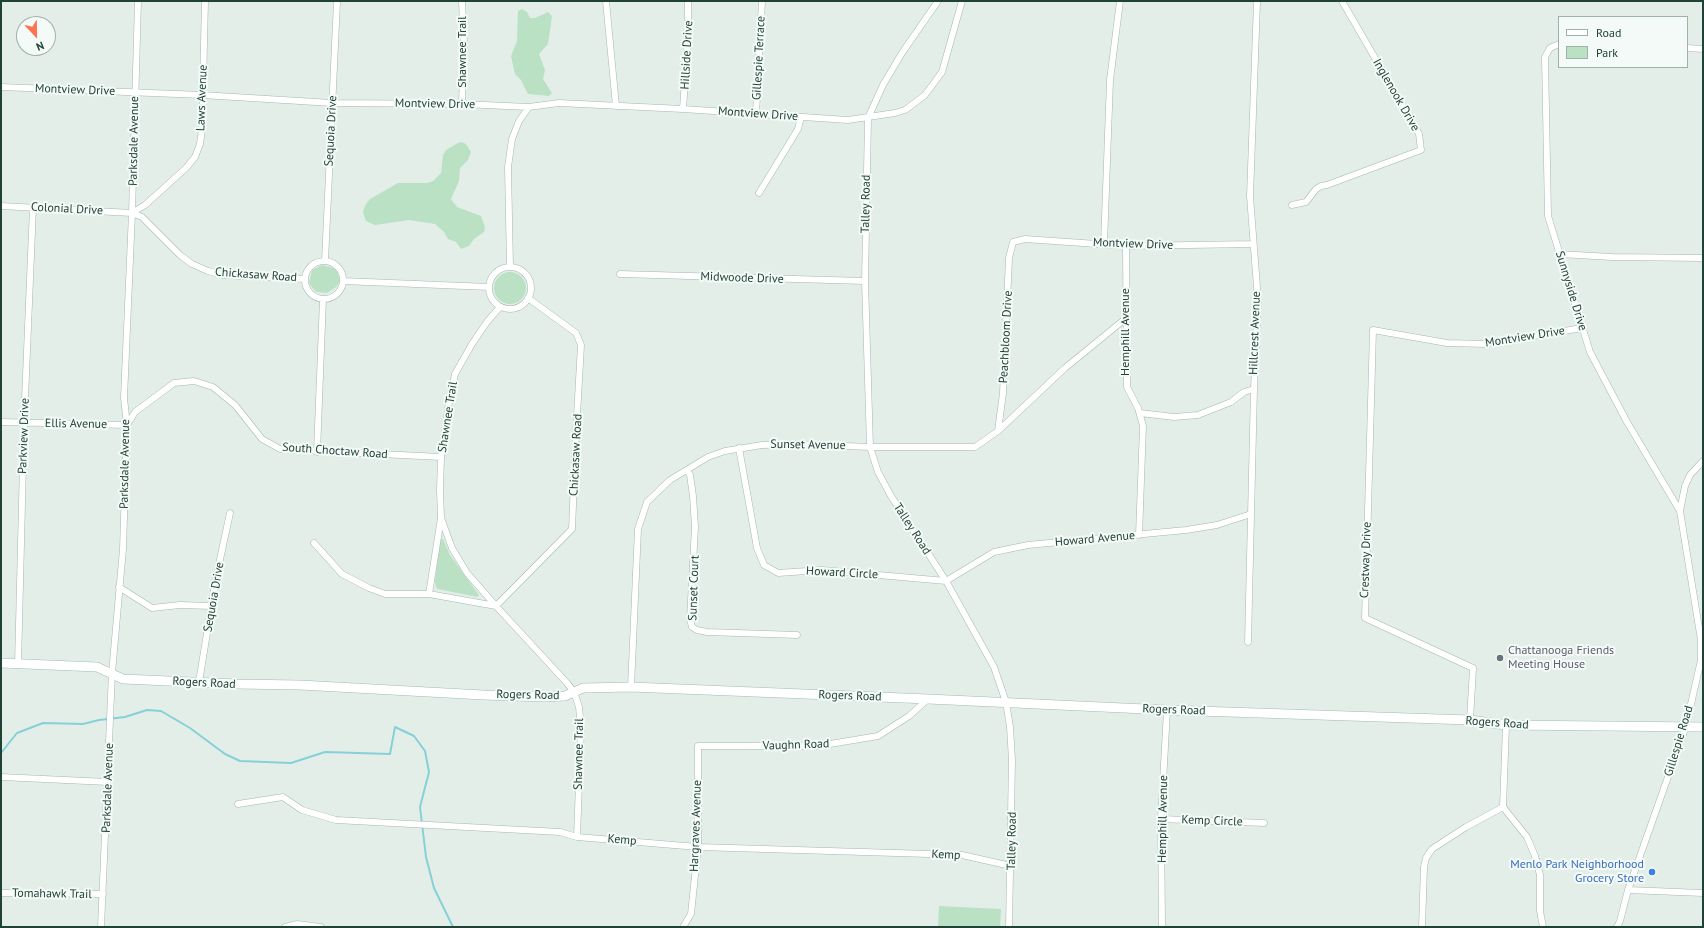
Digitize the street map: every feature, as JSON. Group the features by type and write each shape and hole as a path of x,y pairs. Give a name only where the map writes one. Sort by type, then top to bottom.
{"street":[{"name":"Parksdale Avenue","path":"101,927 112,673 123,550 127,425 124,398 132,213 138,1"},
{"name":"Laws Avenue","path":"132,213 145,206 186,168 195,157 200,144 202,129 205,1"},
{"name":"Sequoia Drive","path":"325,261 337,1"},
{"name":"Shawnee Trail","path":"462,1 464,44 462,104"},
{"path":"606,1 616,106"},
{"name":"Hillside Drive","path":"683,109 688,36 688,1"},
{"name":"Gillespie Terrace","path":"756,114 762,1"},
{"name":"Talley Road","path":"938,1 883,85 868,118 865,281 870,447 878,472 891,496 946,581 994,667 1006,702 1010,727 1012,760 1012,866 1009,927"},
{"path":"868,118 905,110 925,95 933,86 942,72 962,1"},
{"path":"1104,244 1110,80 1120,1"},
{"name":"Hillcrest Avenue","path":"1248,642 1254,389 1258,300 1250,196 1257,10 1256,1"},
{"name":"Inglenook Drive","path":"1292,205 1306,202 1316,189 1321,186 1421,150 1419,134 1342,1"},
{"name":"Sunnyside Drive","path":"1558,44 1550,48 1545,57 1544,69 1548,216 1590,352 1601,376 1627,422 1680,511"},
{"path":"1688,48 1703,49"},
{"name":"Montview Drive","path":"1,87 202,95 332,103 462,104 529,107 559,103 683,109 848,120 868,118"},
{"path":"510,267 508,167 512,139 519,121 529,107"},
{"path":"759,192 798,129 801,117"},
{"name":"Colonial Drive","path":"1,206 132,213"},
{"name":"Parkview Drive","path":"18,664 24,423 33,207"},
{"name":"Chickasaw Road","path":"132,213 142,217 180,255 192,264 208,271 222,275 305,279"},
{"name":"Montview Drive","path":"1014,242 1025,239 1126,246 1253,244"},
{"name":"Peachbloom Drive","path":"998,431 1003,393 1009,258 1014,242"},
{"name":"Hemphill Avenue","path":"1126,246 1126,387 1140,413 1143,432 1139,535"},
{"path":"1559,254 1612,257 1703,258"},
{"path":"325,261 334,264 340,270 343,281 340,291 333,297 323,300 313,296 306,288 305,279 307,270 316,263 325,261"},
{"path":"510,267 516,268 524,273 530,281 531,288 528,298 523,304 514,308 500,307 494,301 489,287 496,272 502,268 510,267"},
{"name":"Midwoode Drive","path":"620,274 865,281"},
{"path":"343,281 489,287"},
{"name":"Chickasaw Road","path":"496,606 572,530 581,345 576,333 528,298"},
{"path":"317,452 323,300"},
{"name":"Shawnee Trail","path":"429,594 441,518 441,457 449,402 455,374 472,344 487,322 500,307"},
{"name":"Sunset Avenue","path":"631,688 638,529 647,502 670,480 708,457 739,448 762,445 797,444 870,447 975,447 998,431 1065,368 1125,319"},
{"name":"Montview Drive","path":"1373,330 1447,343 1486,344 1582,328"},
{"name":"Crestway Drive","path":"1373,330 1365,618 1473,668 1470,720"},
{"name":"South Choctaw Road","path":"127,425 135,412 174,383 194,381 213,387 235,405 262,439 280,449 441,457"},
{"path":"1140,413 1174,417 1198,415 1231,402 1244,392 1254,389"},
{"name":"Ellis Avenue","path":"1,422 127,425"},
{"name":"Howard Circle","path":"739,448 757,548 764,565 778,573 822,570 946,581"},
{"name":"Gillespie Road","path":"1620,925 1628,890 1686,726 1701,660 1701,640 1680,511 1685,486 1690,475 1703,461"},
{"name":"Sunset Court","path":"687,470 690,475 693,496 695,527 690,619 692,626 698,630 707,632 796,635"},
{"name":"Sequoia Drive","path":"199,682 216,578 230,513"},
{"name":"Howard Avenue","path":"946,581 994,552 1028,545 1186,530 1217,524 1251,514"},
{"name":"Shawnee Trail","path":"441,518 452,548 467,573 574,692 579,707 582,729 577,837"},
{"path":"314,543 342,574 369,588 385,594 429,594 496,606"},
{"path":"119,587 152,608 180,605 212,606"},
{"name":"Rogers Road","path":"1,663 97,667 123,679 546,697 565,696 583,688 631,688 1006,702 1167,710 1470,720 1506,725 1703,727"},
{"name":"Vaughn Road","path":"698,746 818,746 878,736 909,716 928,699"},
{"name":"Hemphill Avenue","path":"1162,927 1161,819 1167,710"},
{"path":"1506,725 1503,807 1527,838 1536,856 1540,875 1540,911 1543,927"},
{"name":"Hargraves Avenue","path":"683,927 691,914 698,847 698,746"},
{"path":"1,777 108,782"},
{"name":"Kemp","path":"238,804 283,797 302,810 336,820 560,832 577,837 698,847 962,855 1012,866"},
{"path":"1422,927 1424,867 1426,858 1432,849 1466,827 1503,807"},
{"name":"Kemp Circle","path":"1161,819 1264,823"},
{"path":"1628,890 1703,893"},
{"name":"Tomahawk Trail","path":"1,893 103,894"},
{"path":"285,927 297,924 321,927"}],"green space":[{"path":"522,9 527,12 530,18 535,18 548,12 552,16 548,44 539,54 545,70 543,79 552,93 549,96 528,94 521,80 515,74 511,56 517,41 518,11"},
{"path":"461,142 466,144 471,152 468,160 460,168 459,181 451,199 457,207 481,216 485,227 484,232 474,239 469,246 461,249 456,242 448,239 444,232 435,224 409,220 375,225 366,221 363,211 370,199 398,183 427,183 433,181 441,173 443,155 446,150"},
{"path":"322,265 334,268 338,273 340,281 336,287 327,293 317,292 309,283 312,270"},
{"path":"510,272 521,277 526,288 521,299 510,304 499,299 494,288 499,277"},
{"path":"440,539 443,539 450,555 479,595 477,597 438,589 436,587 435,582"},
{"path":"939,906 1001,909 1000,927 938,927"}],"waterway":[{"path":"1,753 17,733 43,723 83,724 99,720 125,717 147,710 161,711 190,728 225,754 240,761 291,763 325,752 390,754 395,727 414,736 425,751 429,772 420,807 426,857 434,888 453,927"}],"place":[{"name":"Chattanooga Friends Meeting House","path":"1500,658"},
{"name":"Menlo Park Neighborhood Grocery Store","path":"1652,872"}]}
